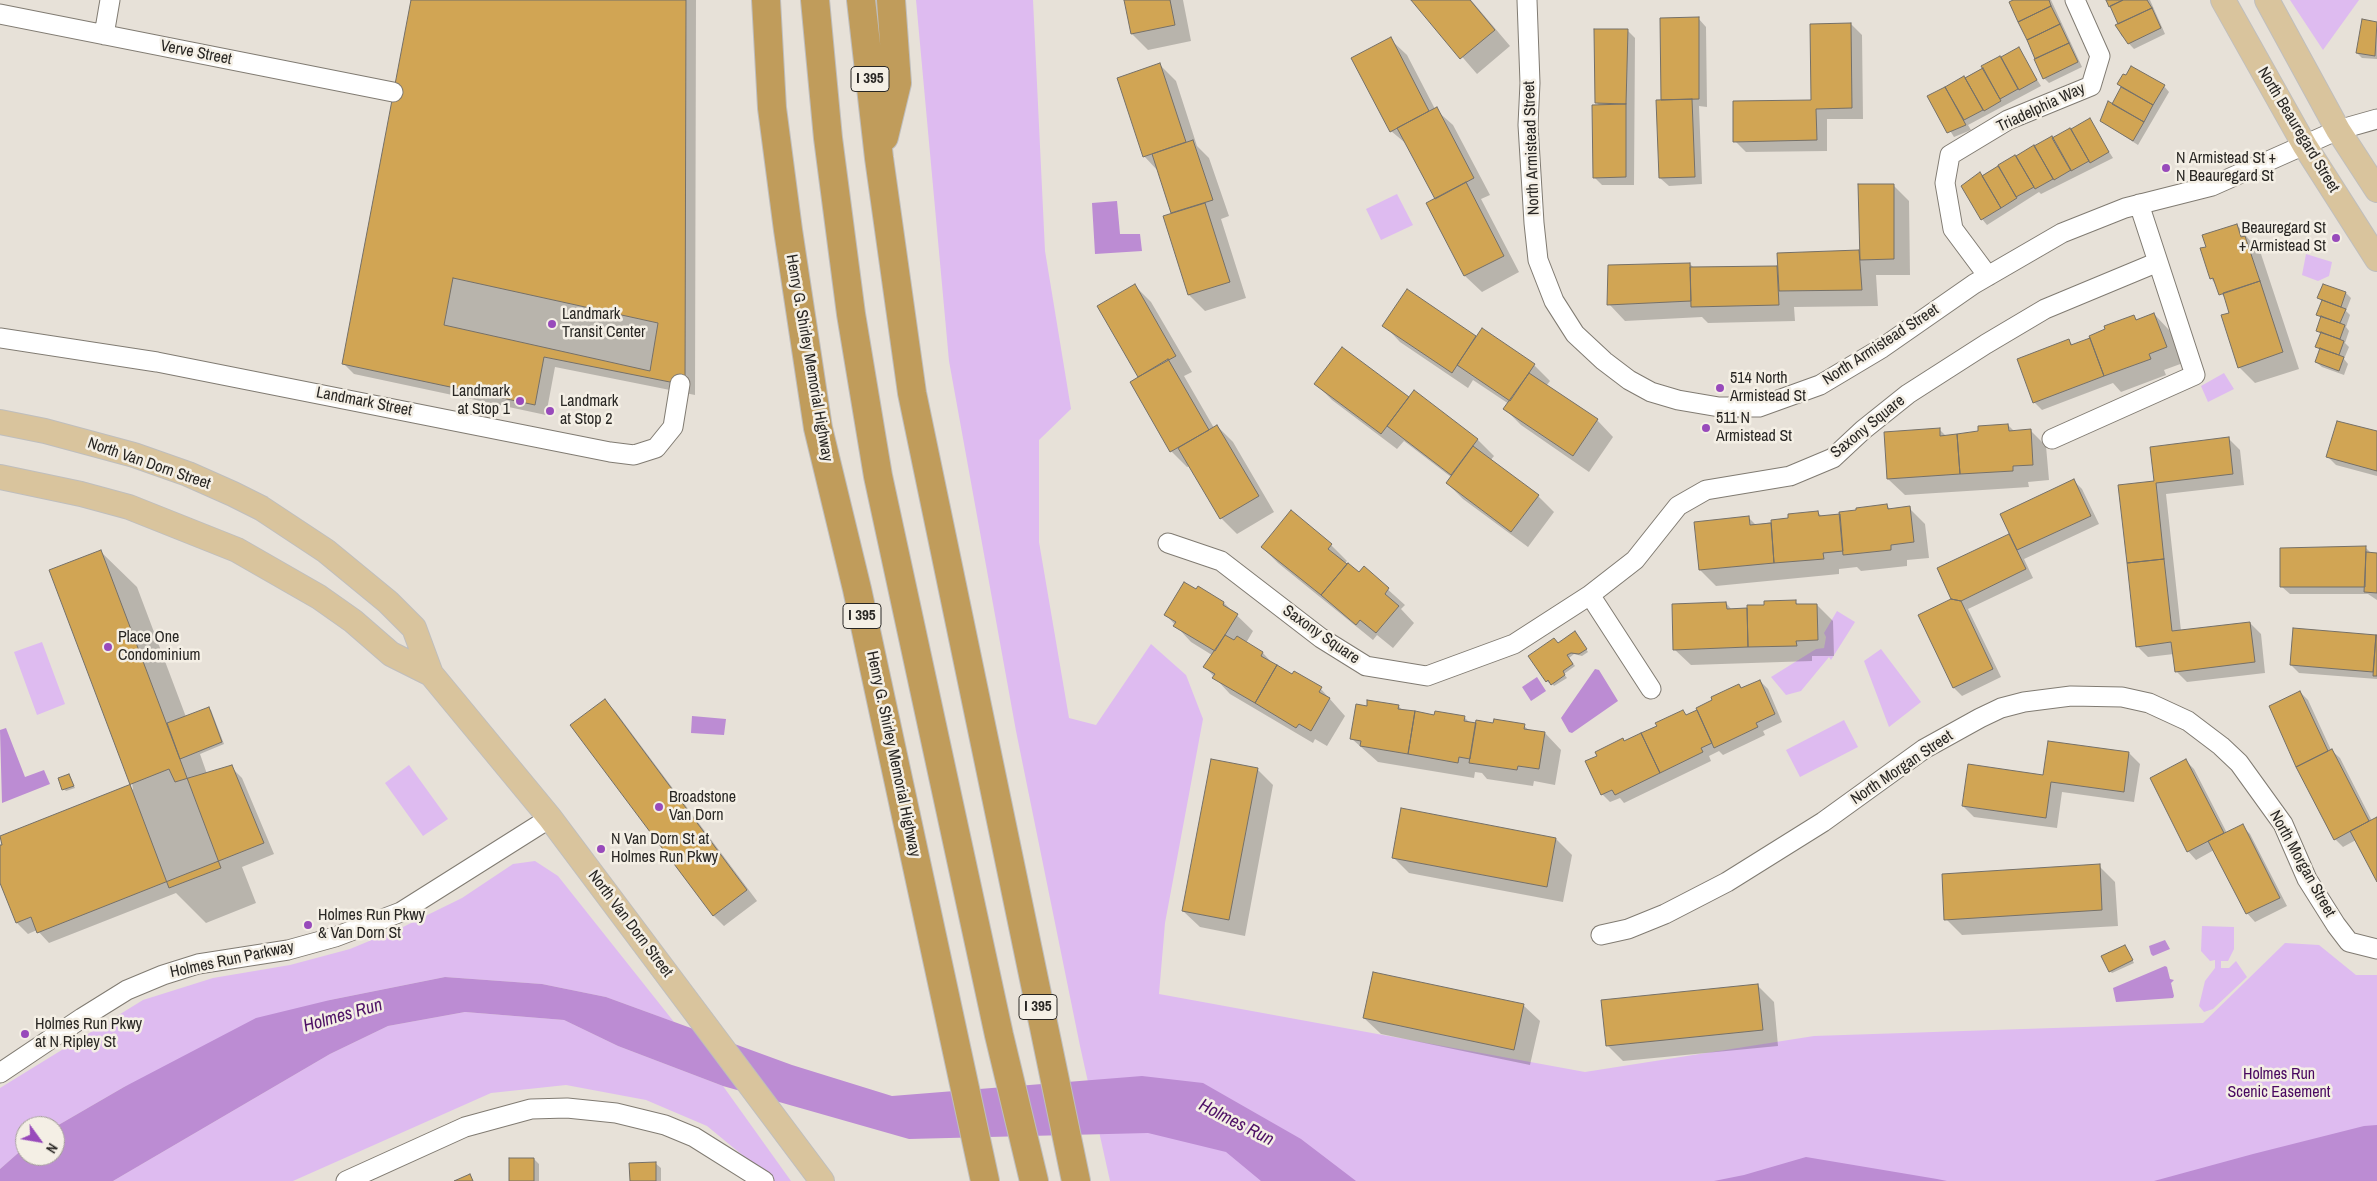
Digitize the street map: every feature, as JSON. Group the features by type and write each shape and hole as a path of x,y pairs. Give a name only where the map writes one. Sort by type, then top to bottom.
{"highway":[{"name":"Henry G. Shirley Memorial Highway","path":"765,0 772,108 788,230 818,428 857,589 985,1181"},
{"path":"815,0 828,138 850,305 878,476 999,1035 1034,1181"},
{"name":"I 395","path":"861,0 879,158 912,393 1076,1181"},
{"path":"879,158 897,83 891,0"}],"main road":[{"name":"North Beauregard Street","path":"2223,0 2304,146 2377,259"},
{"name":"North Beauregard Street","path":"2267,0 2338,130 2377,190"},
{"name":"North Van Dorn Street","path":"0,422 45,431 134,455 188,474 260,508 326,551 388,602 414,628 431,674 550,818 822,1181"},
{"name":"North Van Dorn Street","path":"0,477 81,494 129,507 237,550 319,597 353,621 392,654 431,674"}],"street":[{"path":"104,35 110,0"},
{"name":"North Armistead Street","path":"1527,0 1530,83 1528,125 1538,260 1554,301 1575,334 1628,380 1651,392 1692,404 1719,407 1759,407 1820,385 1882,348 1988,276 2062,233 2124,208 2212,186 2338,130 2377,119"},
{"name":"Triadelphia Way","path":"1988,276 1953,229 1945,183 1950,156 2008,120 2091,86 2100,56 2075,0"},
{"name":"Verve Street","path":"0,14 393,92"},
{"name":"North Armistead Street","path":"2338,130 2377,133"},
{"path":"2052,438 2195,375 2140,204"},
{"name":"Saxony Square","path":"1168,543 1221,561 1321,638 1366,666 1427,676 1514,644 1590,595 1635,560 1678,506 1706,490 1790,476 1833,458 1863,430 1908,394 1994,339 2045,309 2158,262"},
{"name":"Landmark Street","path":"0,338 157,362 610,452 634,455 656,448 673,427 680,384"},
{"path":"1590,595 1651,689"},
{"name":"North Morgan Street","path":"1602,935 1628,928 1664,914 1726,882 1823,822 1924,749 1980,718 2001,708 2024,702 2070,696 2122,697 2149,703 2188,721 2221,746 2239,763 2283,824 2307,879 2349,942 2377,949"},
{"name":"Holmes Run Parkway","path":"0,1073 82,1018 128,990 163,975 198,964 288,950 335,937 401,912 550,818"},
{"path":"346,1181 434,1139 465,1127 531,1109 594,1109 637,1117 694,1137 764,1181"}],"green space":[{"name":"Holmes Run Scenic Easement","path":"916,0 1033,0 1045,251 1071,409 1039,440 1039,542 1069,718 1096,725 1151,644 1186,675 1203,719 1165,923 1159,994 1585,1072 1814,1036 2203,1023 2285,943 2319,945 2356,975 2377,975 2377,1181 1110,1181 1080,1046 1016,731 949,361"},
{"path":"2290,0 2359,0 2323,50"},
{"path":"1397,194 1413,225 1381,240 1366,209"},
{"path":"2306,254 2332,262 2329,276 2318,281 2302,275"},
{"path":"2224,373 2234,389 2208,402 2201,386"},
{"path":"1837,611 1855,622 1831,660 1829,657 1801,691 1786,695 1771,677 1816,649 1824,648 1826,637 1824,633"},
{"path":"42,642 65,704 37,715 14,652"},
{"path":"1881,649 1921,702 1889,727 1864,661"},
{"path":"1844,720 1858,747 1800,777 1786,750"},
{"path":"409,765 448,819 423,836 385,783"},
{"path":"535,861 558,876 674,1022 606,997 542,984 445,977 330,1000 124,1087 65,1121 65,1116 15,1116 15,1156 0,1169 0,1088 143,1000 213,978 290,965 350,949 403,927 462,898 513,864"},
{"path":"2202,926 2234,927 2234,949 2228,961 2221,961 2221,968 2229,968 2236,961 2247,977 2213,1009 2204,1012 2199,1006 2205,981 2215,968 2215,960 2210,961 2201,951"},
{"path":"465,1012 564,1020 618,1046 723,1086 791,1181 774,1181 707,1126 646,1100 566,1085 491,1093 293,1181 113,1181 330,1054 388,1026"}],"water":[{"path":"1117,201 1120,234 1140,234 1142,251 1095,254 1092,203"},
{"path":"1595,669 1599,670 1618,701 1572,733 1569,732 1561,718"},
{"path":"1537,677 1546,691 1531,701 1522,687"},
{"path":"692,716 726,719 724,735 691,733"},
{"path":"6,728 25,777 44,770 50,784 2,803 0,730"},
{"path":"2165,940 2170,949 2153,956 2149,946"},
{"path":"2165,966 2167,967 2170,979 2174,980 2171,983 2173,998 2116,1002 2113,988"},
{"name":"Holmes Run","path":"445,977 542,984 606,997 792,1065 892,1096 1142,1076 1203,1083 1301,1139 1356,1181 1261,1181 1226,1152 1148,1133 909,1139 723,1086 618,1046 564,1020 465,1012 388,1026 330,1054 113,1181 0,1181 0,1169 15,1156 15,1166 65,1166 65,1121 124,1087 256,1018 330,1000"},
{"path":"2377,1125 2377,1181 2154,1181 2364,1126"},
{"path":"1806,1157 1947,1181 1714,1181 1744,1175"}],"building":[{"path":"411,0 686,0 685,385 544,357 535,405 342,364"},
{"path":"1124,0 1170,0 1175,25 1131,34"},
{"path":"1411,0 1470,0 1495,30 1460,59"},
{"path":"2013,0 2049,0 2051,6 2018,22 2009,2"},
{"path":"2106,0 2123,0 2109,7"},
{"path":"2123,0 2147,0 2152,8 2118,24 2110,6"},
{"path":"2051,6 2060,24 2027,40 2018,22"},
{"path":"2152,8 2161,28 2128,44 2115,25"},
{"path":"1699,17 1699,99 1661,100 1660,18"},
{"path":"2362,19 2377,22 2375,56 2356,53"},
{"path":"1851,23 1852,108 1816,109 1817,140 1733,142 1733,101 1811,100 1810,24"},
{"path":"2060,24 2069,43 2035,59 2027,40"},
{"path":"1594,29 1628,29 1626,104 1595,103"},
{"path":"1391,37 1429,111 1390,132 1351,58"},
{"path":"2069,43 2078,62 2043,79 2034,59"},
{"path":"2019,47 2037,80 2019,90 2001,57"},
{"path":"2000,56 2018,89 2000,99 1981,66"},
{"path":"1160,63 1186,142 1143,157 1117,78"},
{"path":"2131,66 2165,85 2153,105 2117,84 2123,74 2126,75"},
{"path":"1983,68 2001,101 1984,111 1965,78"},
{"path":"1964,76 1983,110 1964,120 1945,87"},
{"path":"1945,87 1966,125 1947,133 1927,96"},
{"path":"2121,87 2153,105 2144,122 2112,104"},
{"path":"1692,99 1695,177 1659,178 1656,100"},
{"path":"2108,101 2144,122 2133,141 2100,121"},
{"path":"1626,104 1626,177 1593,178 1592,105"},
{"path":"1437,107 1474,178 1435,199 1397,128"},
{"path":"2090,118 2109,152 2090,163 2071,129"},
{"path":"2070,128 2089,161 2071,171 2052,138"},
{"path":"2052,136 2071,170 2054,180 2034,146"},
{"path":"1193,140 1213,200 1171,213 1152,154"},
{"path":"2034,145 2053,179 2035,189 2016,156"},
{"path":"2015,155 2034,187 2016,197 1998,165"},
{"path":"1998,166 2017,198 2001,208 1982,176"},
{"path":"1980,172 2001,208 1981,220 1961,186"},
{"path":"1466,182 1504,256 1464,276 1426,203"},
{"path":"1858,184 1894,184 1894,259 1860,260"},
{"path":"1205,203 1230,282 1188,295 1163,216"},
{"path":"2237,224 2241,237 2245,236 2260,281 2219,295 2213,278 2210,279 2200,248 2206,247 2202,235"},
{"path":"1859,250 1862,290 1779,291 1777,253"},
{"path":"1690,263 1691,301 1607,305 1608,265"},
{"path":"1777,266 1779,305 1691,307 1690,267"},
{"name":"Landmark Transit Center","path":"453,278 658,323 650,371 444,325"},
{"path":"2260,281 2283,352 2238,368 2221,315 2229,313 2223,293"},
{"path":"1135,284 1176,356 1138,377 1097,306"},
{"path":"2323,284 2346,292 2341,307 2317,298"},
{"path":"1407,289 1476,336 1452,373 1382,326"},
{"path":"2322,300 2346,309 2340,323 2316,315"},
{"path":"2154,313 2167,347 2149,354 2151,359 2104,376 2089,336 2105,329 2104,326 2134,315 2136,320"},
{"path":"2321,316 2345,325 2340,339 2316,331"},
{"path":"1482,328 1535,364 1510,401 1457,365"},
{"path":"2321,332 2344,341 2339,355 2315,347"},
{"path":"2090,338 2104,376 2033,403 2017,359 2069,339 2071,345"},
{"path":"1342,347 1409,397 1381,434 1314,384"},
{"path":"2320,348 2344,357 2339,371 2315,362"},
{"path":"1168,359 1209,430 1170,452 1130,382"},
{"path":"1529,373 1598,419 1573,456 1503,409"},
{"path":"1414,390 1478,439 1451,475 1387,426"},
{"path":"2337,421 2377,431 2377,471 2326,457"},
{"path":"2008,424 2009,431 2031,429 2033,465 2013,466 2013,471 1960,474 1957,434 1978,431 1978,426"},
{"path":"1217,425 1259,496 1220,519 1178,448"},
{"path":"1940,428 1940,436 1957,434 1960,474 1887,479 1884,432"},
{"path":"2229,437 2233,474 2156,483 2164,559 2127,563 2118,485 2154,481 2150,447"},
{"path":"1473,446 1539,495 1511,532 1446,483"},
{"path":"2074,479 2091,516 2017,550 2000,514"},
{"path":"1887,504 1888,509 1910,506 1914,542 1891,545 1891,550 1843,555 1839,512"},
{"path":"1291,510 1332,544 1328,549 1347,564 1321,595 1261,547"},
{"path":"1818,511 1819,516 1840,514 1843,551 1823,553 1824,559 1774,563 1771,520 1788,518 1788,514"},
{"path":"1749,516 1750,525 1771,523 1774,563 1699,570 1694,522"},
{"path":"2009,534 2026,569 1961,601 1951,599 1937,568"},
{"path":"2366,546 2365,587 2280,587 2280,548"},
{"name":"Place One Condominium","path":"101,550 221,868 169,888 49,570"},
{"path":"2366,552 2377,553 2377,593 2364,592"},
{"path":"2164,559 2172,631 2250,622 2255,662 2175,672 2171,642 2136,647 2127,563"},
{"path":"1348,563 1359,572 1364,566 1389,588 1385,594 1399,606 1376,633 1360,620 1356,625 1321,595"},
{"path":"1184,582 1196,589 1198,586 1224,602 1223,605 1238,614 1215,651 1173,626 1176,622 1164,615"},
{"path":"1951,599 1961,601 1993,669 1953,688 1918,615"},
{"path":"1796,600 1796,604 1817,604 1818,640 1796,641 1797,646 1748,647 1747,605 1764,605 1764,601"},
{"path":"1726,602 1727,609 1747,608 1748,647 1673,650 1672,604"},
{"path":"2293,628 2376,635 2373,672 2290,665"},
{"path":"1575,631 1587,649 1579,654 1571,653 1567,655 1573,664 1563,671 1565,675 1551,685 1548,680 1546,682 1528,656 1554,638 1558,643"},
{"path":"1225,635 1234,640 1237,636 1263,652 1261,656 1277,665 1255,703 1212,678 1215,674 1203,667"},
{"path":"2376,635 2377,676 2373,676"},
{"path":"1277,665 1292,674 1294,671 1322,687 1319,692 1330,698 1311,731 1299,724 1296,728 1255,703"},
{"path":"1760,680 1775,714 1756,723 1758,727 1714,748 1696,708 1712,700 1711,697 1739,684 1741,688"},
{"path":"2300,691 2328,751 2296,767 2269,706"},
{"name":"Broadstone Van Dorn","path":"605,699 747,890 713,916 570,725"},
{"path":"1367,700 1399,705 1398,709 1415,711 1408,754 1360,746 1361,741 1350,739 1356,704 1367,706"},
{"path":"209,707 222,742 180,759 167,723"},
{"path":"1683,710 1686,715 1697,710 1712,743 1701,748 1703,752 1660,773 1641,733 1657,726 1655,723"},
{"path":"1415,711 1434,715 1435,711 1465,716 1464,721 1476,723 1470,759 1459,757 1458,763 1408,754"},
{"path":"1494,719 1525,724 1524,729 1545,732 1539,769 1518,766 1517,770 1469,763 1476,720 1493,723"},
{"path":"1641,733 1660,773 1615,795 1612,790 1601,795 1585,761 1597,756 1595,752 1623,738 1624,741"},
{"path":"2048,741 2129,752 2124,792 2051,782 2046,818 1962,806 1968,764 2043,775"},
{"path":"2332,749 2369,821 2334,840 2296,767"},
{"path":"1211,759 1258,768 1229,920 1182,911"},
{"path":"2186,759 2224,833 2187,852 2150,778"},
{"path":"232,765 264,843 37,933 31,917 16,923 0,883 0,845 2,845 0,836 169,769 175,782"},
{"path":"69,774 74,786 62,790 58,778"},
{"path":"1401,808 1556,838 1547,887 1392,858"},
{"path":"2377,817 2377,882 2350,831"},
{"path":"2243,824 2280,898 2246,914 2208,841"},
{"path":"2100,864 2102,910 1944,920 1942,874"},
{"path":"2125,945 2133,960 2109,972 2101,956"},
{"path":"1373,972 1524,1004 1514,1050 1363,1018"},
{"path":"1758,984 1763,1030 1606,1046 1601,1000"},
{"path":"509,1158 534,1158 534,1181 509,1181"},
{"path":"656,1162 656,1181 630,1181 629,1163"},
{"path":"470,1174 473,1181 454,1181"}],"place":[{"name":"N Armistead St + N Beauregard St","path":"2166,168"},
{"name":"Beauregard St + Armistead St","path":"2336,238"},
{"name":"Landmark Transit Center","path":"552,324"},
{"name":"514 North Armistead St","path":"1720,388"},
{"name":"Landmark at Stop 1","path":"520,401"},
{"name":"Landmark at Stop 2","path":"550,411"},
{"name":"511 N Armistead St","path":"1706,428"},
{"name":"Place One Condominium","path":"108,647"},
{"name":"Broadstone Van Dorn","path":"659,807"},
{"name":"N Van Dorn St at Holmes Run Pkwy","path":"601,849"},
{"name":"Holmes Run Pkwy & Van Dorn St","path":"308,925"},
{"name":"Holmes Run Pkwy at N Ripley St","path":"25,1034"}]}
